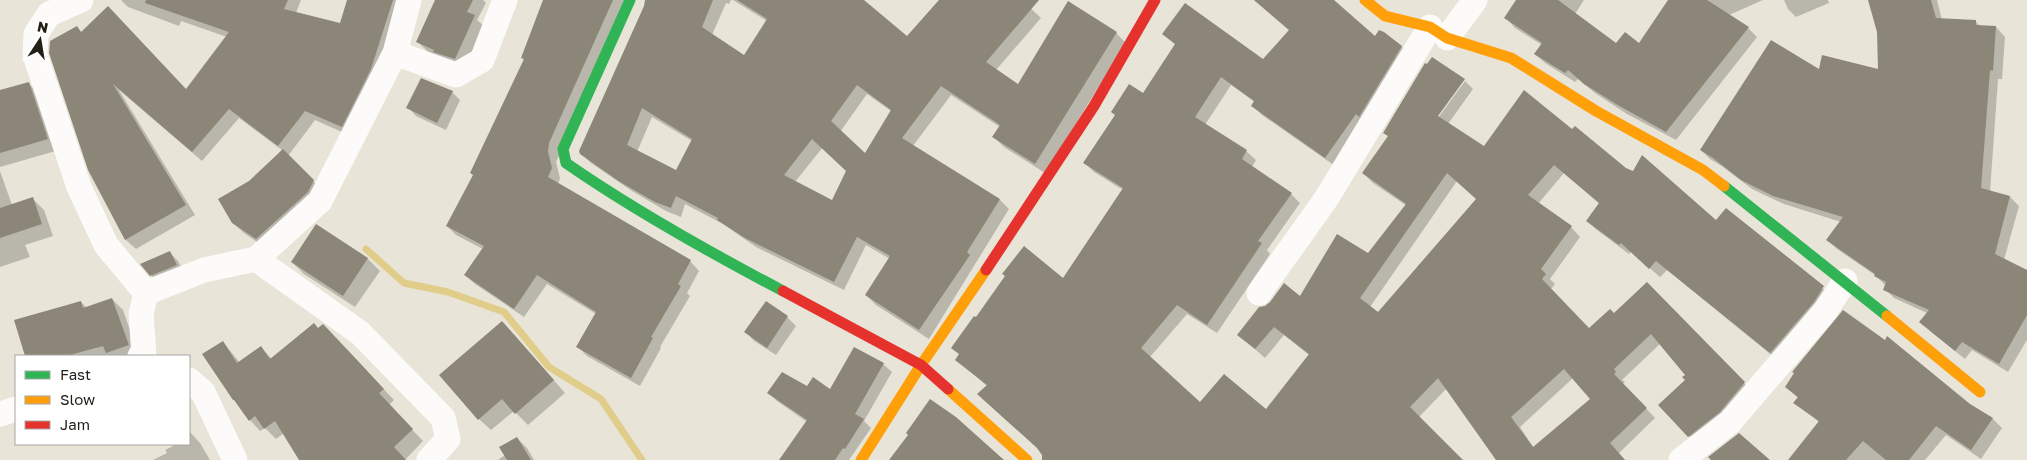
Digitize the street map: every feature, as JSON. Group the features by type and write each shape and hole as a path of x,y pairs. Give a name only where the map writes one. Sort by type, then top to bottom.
{"street":[{"path":"81,0 49,14 36,34 35,55 80,188 106,245 146,293"},
{"path":"146,293 204,270 256,260 320,201 395,53 409,0"},
{"path":"395,53 456,75 482,60 505,0"},
{"path":"630,0 563,149 566,163 612,196 706,250 921,365 1026,460"},
{"path":"861,460 921,365 1019,222 1094,106 1156,0"},
{"path":"1365,0 1385,16 1438,32 1511,58 1596,110 1703,170 1845,281 1980,392"},
{"path":"1259,293 1326,199 1438,32 1474,0"},
{"path":"256,260 360,333 443,418 448,440 430,460"},
{"path":"1681,460 1730,422 1824,311 1845,281"},
{"path":"146,293 142,314 148,353"},
{"path":"190,381 203,392 235,460"},
{"path":"0,414 15,409"}],"building":[{"path":"146,0 288,0 284,9 340,23 347,0 393,0 371,69 342,127 305,111 278,146 229,109 192,152 113,84 186,205 125,240 88,170 49,53 50,41 77,26 81,32 108,6 186,89 229,32 145,3"},
{"path":"435,0 473,0 467,12 475,15 455,59 433,52 434,50 416,42"},
{"path":"543,0 613,0 549,143 548,152 552,168 548,177 691,260 678,284 681,286 651,337 653,338 631,378 576,347 596,312 537,275 514,309 464,275 484,246 446,226 473,175 470,173 524,59 521,58"},
{"path":"645,0 713,0 702,27 744,55 767,19 737,0 864,0 907,36 939,0 1039,0 986,62 1018,84 1068,1 1117,32 1035,164 992,137 1000,125 941,86 902,138 1000,199 967,252 970,255 919,330 865,295 890,256 857,237 834,282 745,238 717,220 718,218 676,196 671,208 655,202 620,182 580,154 579,151","holes":["857,85 891,110 865,153 831,121","642,108 692,139 676,170 627,145","812,139 846,171 832,200 784,175"]},
{"path":"1254,0 1334,0 1375,36 1379,30 1402,46 1359,117 1356,114 1325,158 1251,106 1254,101 1221,77 1195,117 1247,150 1242,159 1292,193 1258,241 1262,243 1207,325 1177,305 1141,348 1200,402 1224,374 1266,409 1309,354 1274,327 1255,349 1237,335 1259,307 1265,306 1270,302 1284,283 1300,296 1337,234 1368,253 1406,204 1362,173 1388,136 1383,133 1425,63 1427,64 1432,57 1465,79 1438,116 1484,146 1524,90 1572,129 1575,126 1626,168 1633,171 1642,155 1716,220 1726,208 1824,286 1814,302 1770,353 1656,261 1649,269 1621,243 1619,245 1586,221 1599,203 1554,165 1528,195 1572,226 1541,269 1546,274 1542,279 1589,328 1610,309 1614,313 1647,282 1745,382 1720,412 1688,437 1658,405 1685,380 1682,377 1685,375 1651,334 1614,369 1616,372 1614,374 1647,408 1610,443 1625,460 1496,460 1438,378 1410,407 1463,460 1042,460 1042,455 1037,448 977,394 987,385 955,360 959,354 951,348 974,316 976,317 1005,276 1002,274 1024,246 1063,278 1123,188 1083,163 1115,115 1111,112 1129,84 1143,93 1175,44 1162,34 1185,3 1263,59 1289,30","holes":["1447,173 1476,199 1378,312 1360,298","1564,369 1590,399 1533,447 1511,417"]},
{"path":"1516,0 1558,0 1616,43 1625,32 1639,43 1668,0 1707,0 1749,27 1666,132 1584,84 1568,70 1565,73 1534,54 1542,43 1504,18"},
{"path":"1868,0 1931,0 1936,18 1976,20 1976,25 1996,26 1993,71 1990,70 1981,188 2010,196 1995,254 2027,270 2027,315 1999,364 1962,342 1955,351 1919,322 1929,310 1883,290 1886,282 1874,276 1875,274 1826,240 1843,217 1773,196 1741,180 1700,150 1771,40 1819,69 1822,55 1878,69 1877,32"},
{"path":"421,78 453,91 437,123 406,108"},
{"path":"29,82 48,139 0,153 0,90"},
{"path":"283,149 314,180 308,192 256,239 232,223 218,199 249,181"},
{"path":"33,197 42,224 0,238 0,208"},
{"path":"316,224 368,258 343,296 291,262"},
{"path":"170,251 177,265 150,276 140,264"},
{"path":"112,298 129,345 106,353 103,346 70,355 25,355 14,320 81,301 83,308"},
{"path":"766,301 788,316 767,348 744,332"},
{"path":"1843,310 1885,340 1887,336 1970,404 1993,418 1971,450 1936,426 1909,460 1886,460 1863,441 1846,460 1788,460 1819,421 1793,403 1798,397 1785,387 1794,373 1792,372"},
{"path":"502,321 554,380 515,414 502,399 478,420 439,375"},
{"path":"314,323 318,328 323,324 358,361 384,389 379,393 413,429 394,447 406,460 299,460 275,421 264,429 255,416 249,421 202,354 223,341 237,363 261,346 270,359"},
{"path":"854,347 884,363 855,414 864,419 845,449 843,448 835,460 779,460 807,420 767,393 782,372 807,386 813,377 830,389"},
{"path":"930,399 956,417 1004,460 889,460 908,435 906,433"},
{"path":"1739,433 1770,460 1711,460 1708,457"},
{"path":"517,437 531,460 507,460 499,447"}],"waterway":[{"path":"366,249 404,283 448,292 504,312 549,367 601,399 642,460"}],"traffic: fast":[{"path":"630,0 563,149 566,163 619,198 673,230 783,291"},
{"path":"1724,186 1887,316"}],"traffic: slow":[{"path":"1365,0 1385,16 1430,27 1447,38 1511,58 1596,111 1703,170 1724,186"},
{"path":"861,460 921,365 986,270"},
{"path":"1887,316 1980,392"},
{"path":"948,389 1027,460"}],"traffic: jam":[{"path":"986,270 1094,106 1155,0"},
{"path":"783,291 921,365 948,389"}]}
